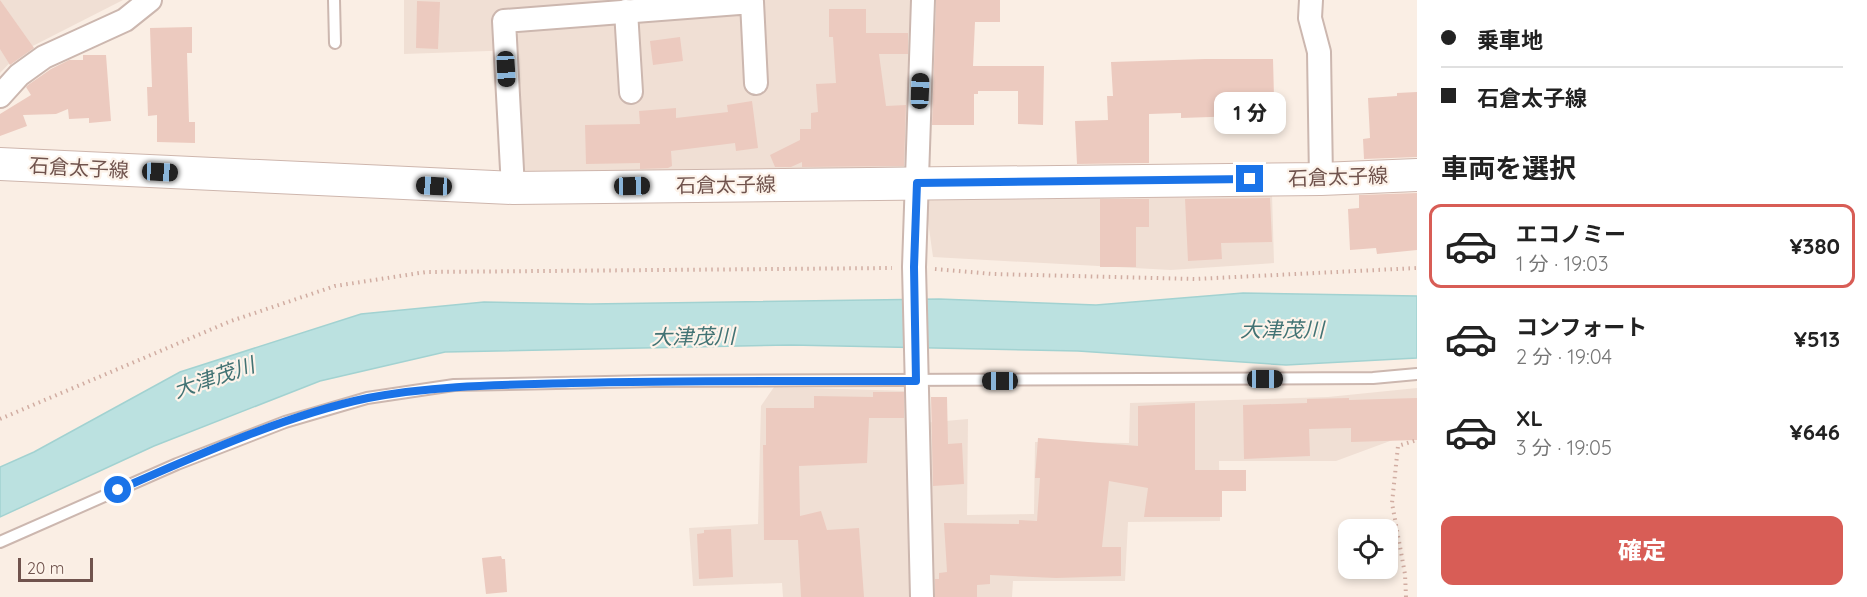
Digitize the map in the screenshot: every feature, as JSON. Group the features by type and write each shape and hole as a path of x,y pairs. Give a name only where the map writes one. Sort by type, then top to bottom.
{"main road":[{"name":"石倉太子線","path":"0,164 513,188 1321,179 1417,175"}],"street":[{"path":"0,96 19,75 44,57 125,20 150,0"},
{"path":"922,597 914,271 923,0"},
{"path":"1311,0 1310,18 1319,52 1321,179"},
{"path":"513,188 504,21 585,7 626,11 694,3 752,2 756,83"},
{"path":"626,11 630,92"}],"lane":[{"path":"334,0 334,43"},
{"path":"0,542 177,464 285,422 367,398 454,385 916,377 1373,378 1417,374"}],"path":[{"path":"0,419 231,321 346,284 426,272 914,271 1196,279 1417,268"},
{"path":"1406,597 1405,574 1392,503 1398,446 1417,440"}],"shaded area":[{"path":"0,0 123,0 19,53 0,73"},
{"path":"404,0 916,0 904,167 525,172 516,50 404,54"},
{"path":"1272,194 1274,263 1171,270 933,257 925,199"},
{"path":"774,387 909,391 914,597 783,597 782,583 693,586 689,528 758,524 761,406"},
{"path":"1417,388 1417,431 1336,461 1219,461 1220,521 1128,522 1125,581 1013,581 1012,597 927,597 923,423 968,419 967,515 1034,514 1035,442 1129,443 1130,403 1328,397"}],"water":[{"name":"大津茂川","path":"1243,293 1417,296 1417,358 1286,365 1078,351 791,345 445,352 320,381 154,446 0,517 0,467 34,452 180,372 361,314 484,302 590,304 939,299 1096,305"}],"building":[{"path":"0,0 34,48 10,65 0,49"},
{"path":"936,0 1000,0 1000,22 975,22 973,66 1044,66 1043,125 1018,124 1018,91 978,91 978,94 974,94 974,125 932,125"},
{"path":"417,1 440,2 438,49 416,48"},
{"path":"829,9 866,9 866,33 908,33 908,54 879,54 886,106 906,105 904,166 802,167 802,162 791,167 775,167 770,155 800,140 800,129 811,129 811,113 818,112 816,84 836,83 833,37 829,37"},
{"path":"192,27 192,53 187,53 189,122 195,122 195,143 157,142 157,115 148,116 147,87 152,87 150,28"},
{"path":"680,37 683,61 653,65 650,41"},
{"path":"83,55 106,55 111,121 89,123 89,118 69,119 68,109 56,114 23,115 27,126 0,136 0,114 31,95 26,87 28,85 69,60 83,60"},
{"path":"1273,59 1274,97 1270,97 1270,115 1181,118 1181,113 1149,114 1149,163 1077,164 1075,121 1108,120 1107,96 1113,96 1111,62"},
{"path":"1417,92 1417,157 1364,159 1363,139 1370,138 1368,98"},
{"path":"752,101 758,148 736,151 735,143 671,151 672,166 668,168 640,169 640,163 586,164 585,125 640,124 639,111 676,108 676,118 728,112 727,105"},
{"path":"1417,193 1417,250 1377,254 1376,248 1350,250 1348,209 1359,208 1359,195"},
{"path":"1270,198 1272,242 1221,243 1222,259 1188,261 1185,199"},
{"path":"1100,199 1149,199 1149,227 1136,227 1136,267 1100,267"},
{"path":"873,392 904,392 904,418 869,418 867,463 799,466 800,516 821,511 827,530 859,528 864,597 801,597 798,540 764,540 763,445 766,445 766,408 814,408 814,396 873,397"},
{"path":"931,397 947,397 948,444 962,443 964,484 933,486"},
{"path":"1349,398 1349,400 1417,398 1417,440 1351,442 1351,428 1309,429 1310,456 1244,459 1243,405 1307,403 1307,399"},
{"path":"1195,403 1195,470 1246,470 1246,491 1222,491 1222,517 1144,517 1148,488 1109,481 1102,547 1121,547 1121,576 1056,578 990,575 990,584 977,585 977,597 935,597 935,579 939,579 939,573 947,572 944,523 1019,524 1019,520 1037,521 1040,478 1035,478 1038,438 1138,446 1138,406"},
{"path":"731,529 733,577 699,579 697,534 704,533 704,530"},
{"path":"501,556 505,559 507,592 486,594 482,558"}],"route":[{"path":"118,490 177,464 285,422 367,398 454,385 654,381 916,381 914,267 917,183 1250,179"}]}
